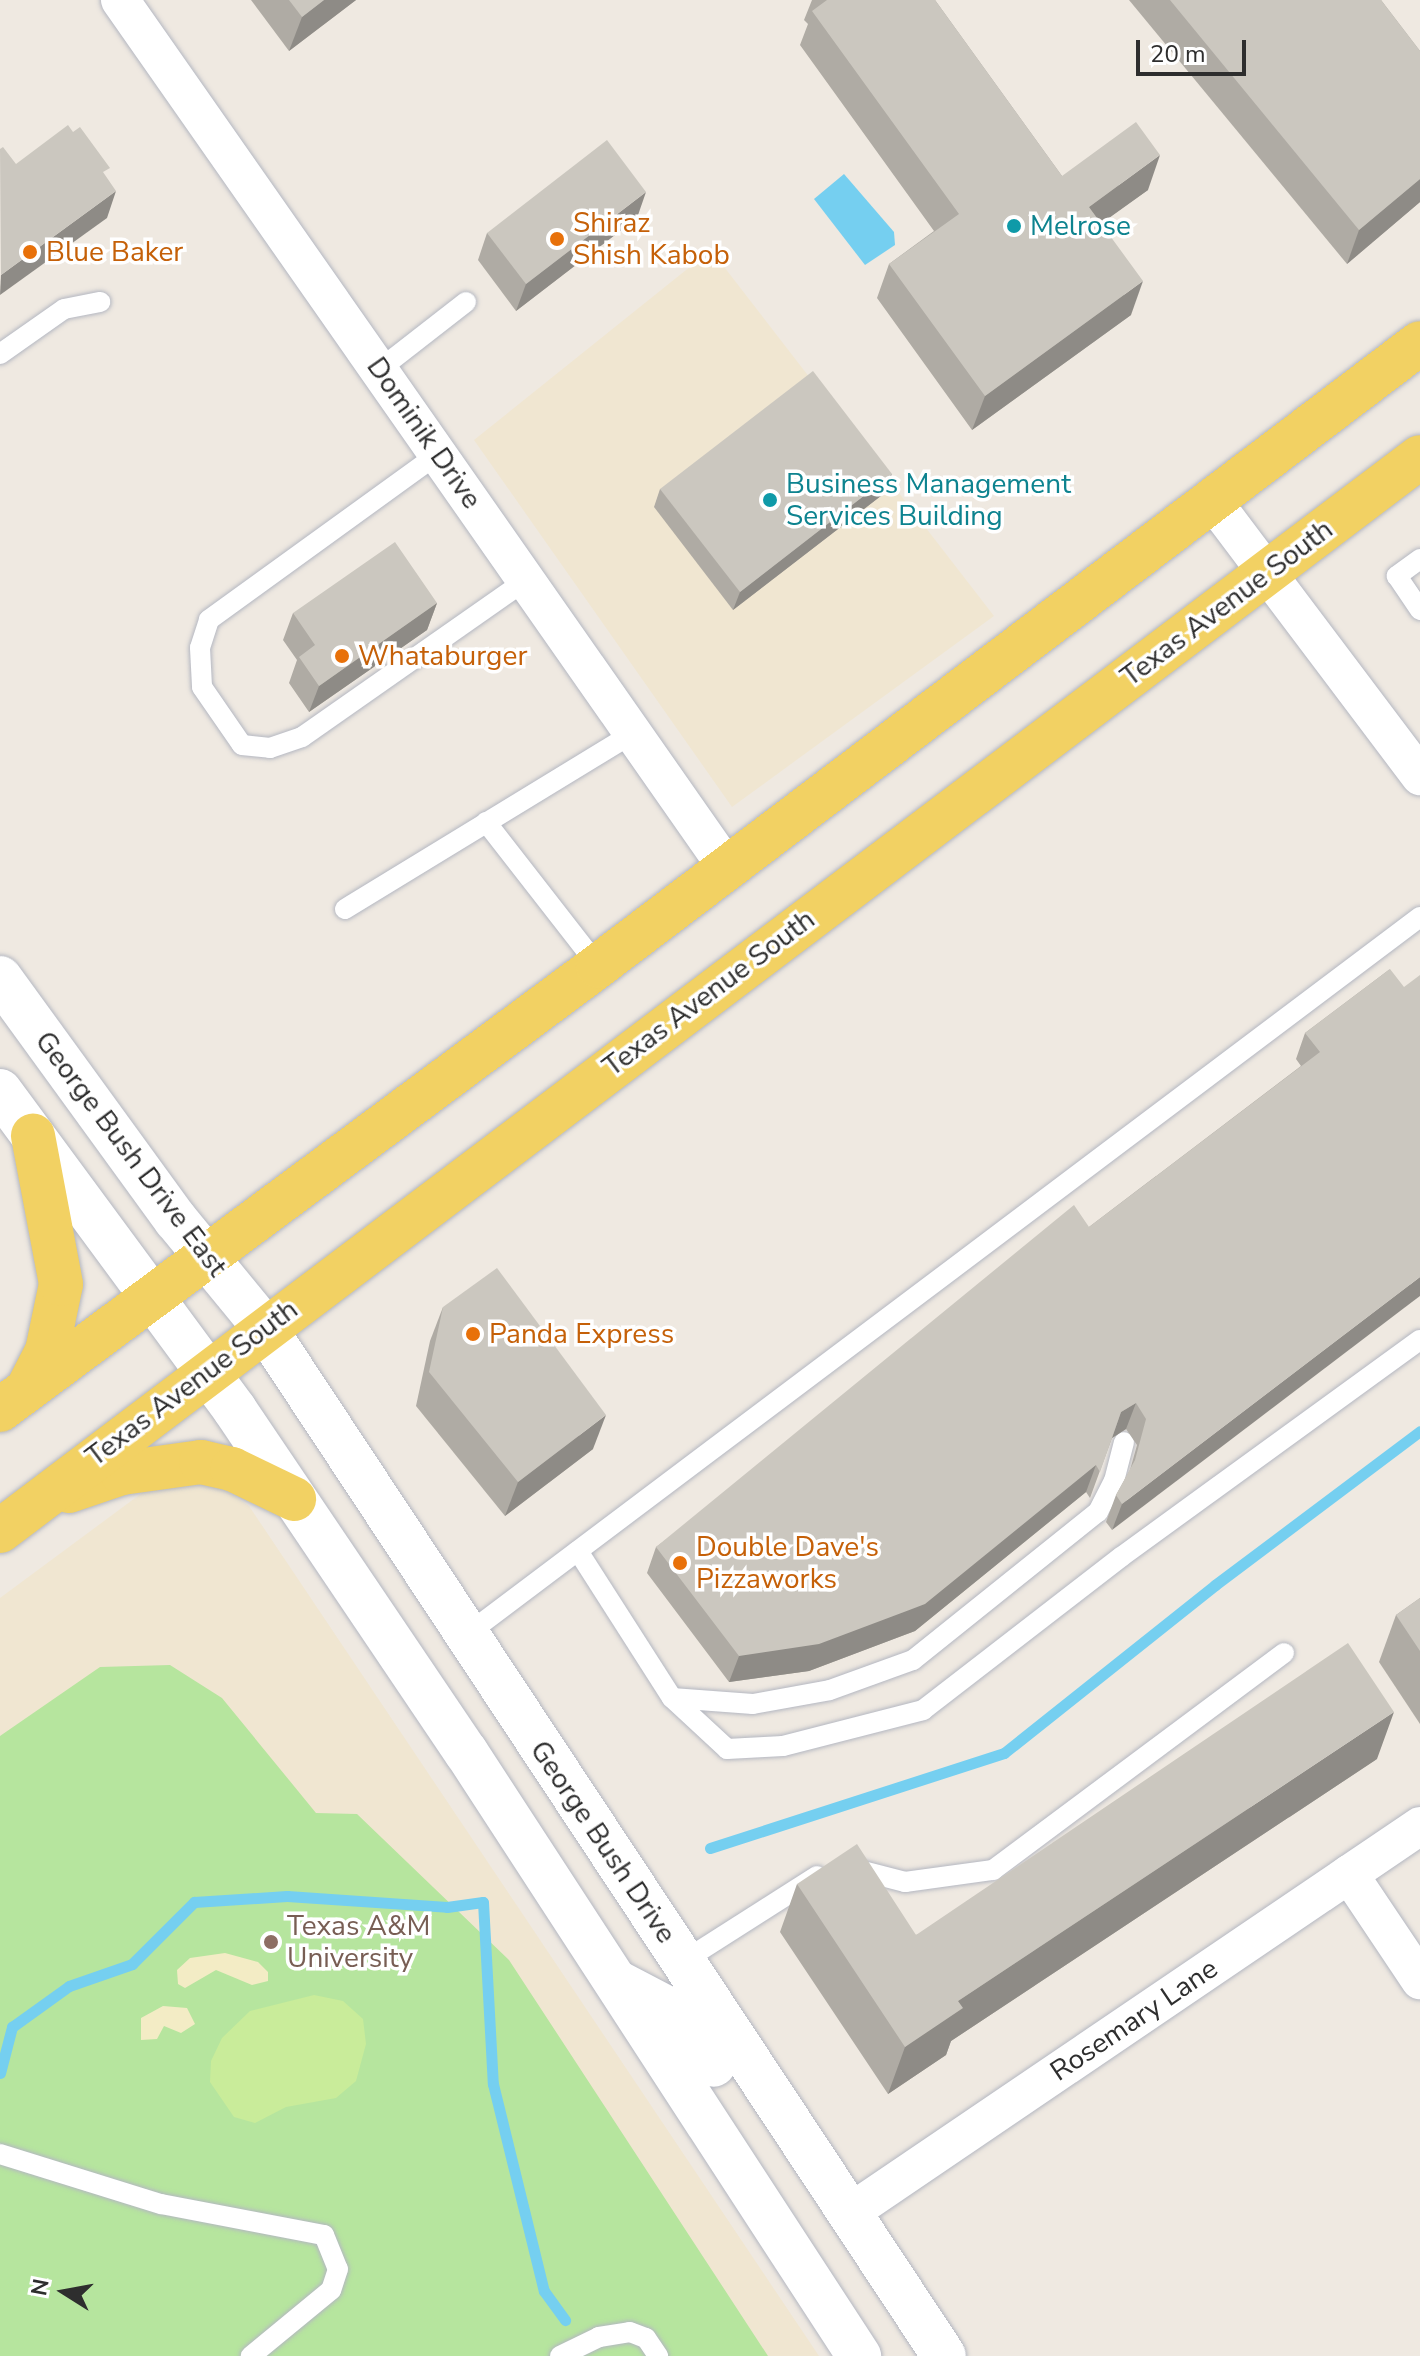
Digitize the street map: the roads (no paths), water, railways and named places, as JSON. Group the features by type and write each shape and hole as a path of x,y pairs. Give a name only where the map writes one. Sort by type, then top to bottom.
{"main road":[{"path":"13,1400 598,966 1420,343"},
{"name":"Texas Avenue South","path":"0,1531 264,1327 1418,461"},
{"name":"George Bush Drive East","path":"0,978 206,1257 264,1327"},
{"path":"0,1091 151,1298 208,1370 615,1981 859,2356"},
{"path":"13,1400 47,1351 61,1284 33,1136"},
{"name":"George Bush Drive","path":"264,1327 944,2356"},
{"path":"40,1501 122,1473 201,1462 232,1469 294,1499"},
{"path":"615,1981 680,2015 814,2211 823,2219 848,2214"}],"street":[{"name":"Dominik Drive","path":"120,0 727,868"},
{"path":"1212,500 1420,776"},
{"name":"Rosemary Lane","path":"848,2214 1420,1826"},
{"path":"1349,1874 1420,1980"}],"lane":[{"path":"0,354 64,309 100,302"},
{"path":"380,369 466,302"},
{"path":"438,454 209,620 200,648 202,687 242,745 270,748 302,737 526,580"},
{"path":"1420,559 1397,576 1420,610"},
{"path":"345,909 633,733"},
{"path":"486,822 598,966"},
{"path":"466,1635 1420,917"},
{"path":"578,1551 672,1698 727,1749 783,1746 923,1710 1121,1557 1420,1340"},
{"path":"672,1698 753,1704 830,1690 913,1660 1098,1512 1114,1481 1124,1442"},
{"path":"682,1962 827,1870 863,1867 905,1882 993,1870 1284,1653"},
{"path":"0,2154 161,2204 324,2235 338,2269 331,2290 251,2356"},
{"path":"560,2356 599,2337 630,2332 646,2338 658,2356"}],"water":[{"path":"844,174 894,232 895,245 865,265 814,199"}],"waterway":[{"path":"710,1848 1004,1753 1215,1585 1420,1431"},
{"path":"0,2073 12,2027 69,1986 132,1964 194,1902 287,1896 447,1907 483,1902 493,2084 544,2291 565,2320"}],"place":[{"name":"Melrose","path":"1014,226"},
{"name":"Shiraz Shish Kabob","path":"557,239"},
{"name":"Blue Baker","path":"30,252"},
{"name":"Business Management Services Building","path":"770,500"},
{"name":"Whataburger","path":"342,656"},
{"name":"Panda Express","path":"473,1334"},
{"name":"Double Dave's Pizzaworks","path":"680,1563"},
{"name":"Texas A&M University","path":"271,1942"}]}
